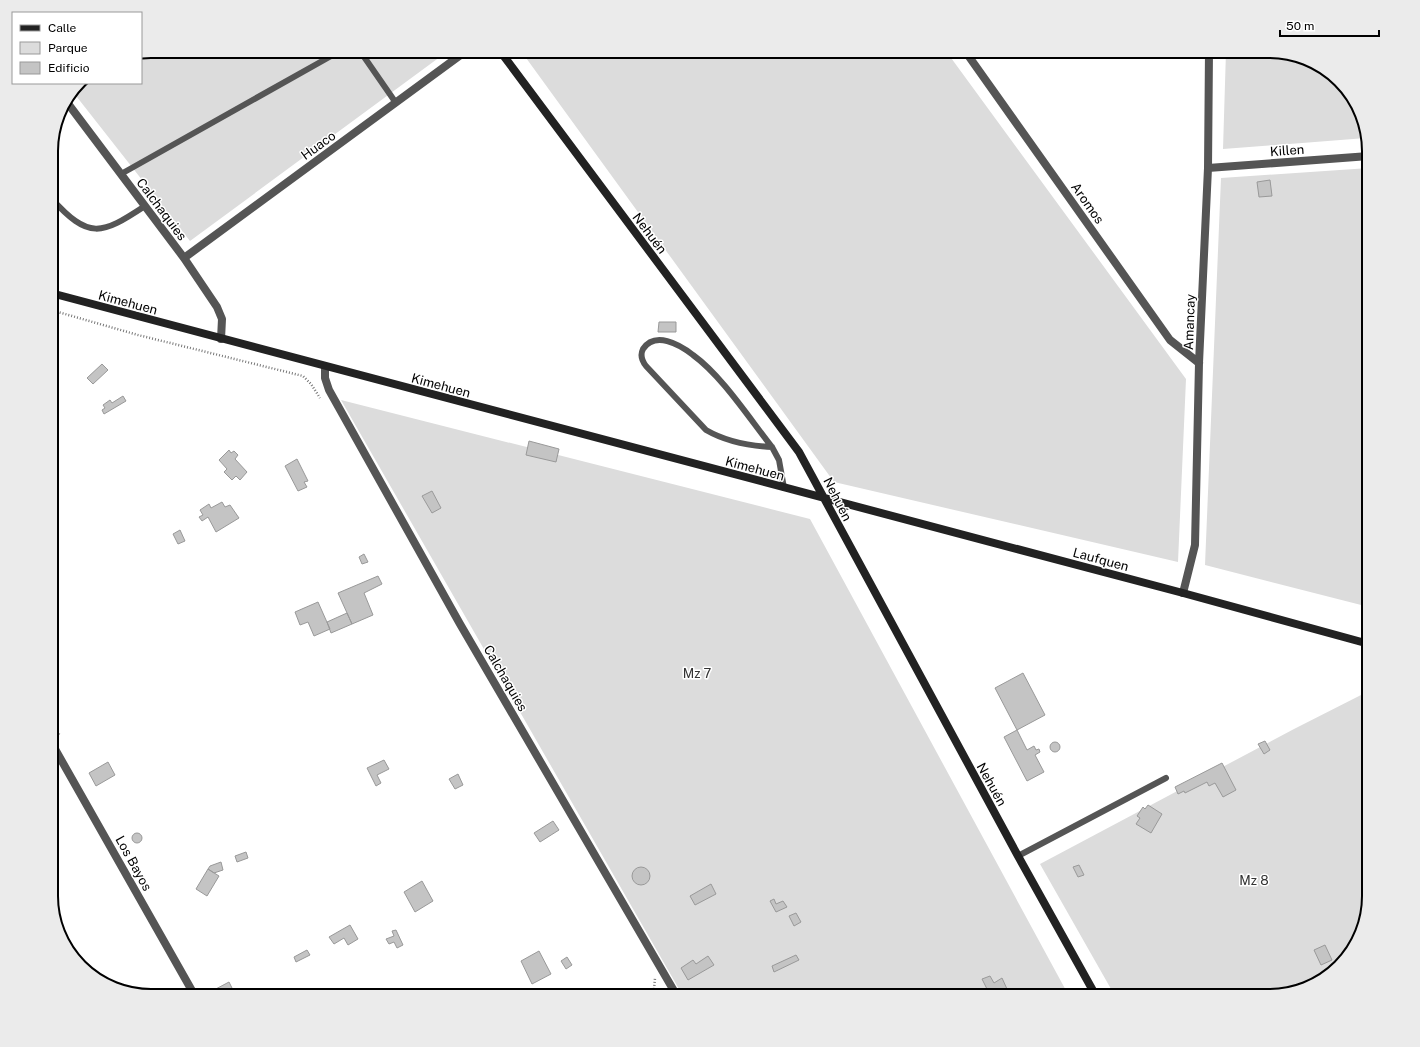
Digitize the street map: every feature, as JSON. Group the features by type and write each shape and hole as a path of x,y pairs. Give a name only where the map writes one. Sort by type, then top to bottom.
{"street":[{"name":"Huaco","path":"184,258 457,58"},
{"name":"Nehuén","path":"505,58 799,452 862,571 1092,989"},
{"name":"Aromos","path":"970,58 1170,340 1199,363"},
{"name":"Amancay","path":"1183,592 1195,545 1199,363 1208,168 1210,58"},
{"name":"Calchaquies","path":"70,106 184,258 217,307 222,319 221,339"},
{"name":"Killen","path":"1208,168 1362,157"},
{"name":"Kimehuen","path":"58,295 825,499"},
{"name":"Calchaquies","path":"325,367 329,390 464,630 673,989"},
{"name":"Laufquen","path":"825,499 1183,592 1362,642"},
{"name":"Los Bayos","path":"58,754 191,989"}],"lane":[{"path":"121,174 328,58"},
{"path":"365,58 396,103"},
{"path":"58,205 69,217 98,230 118,224 145,206"},
{"path":"772,448 758,447 717,436 706,430 646,366 642,360 642,352 648,343 653,340 667,341 693,355 714,374 772,448 779,460 784,488"},
{"path":"1018,856 1166,778"}],"path":[{"path":"58,312 302,376 311,384 324,405"},
{"path":"654,989 656,974"}],"green space":[{"path":"151,58 438,58 190,241 76,96 86,84 142,84 142,59"},
{"path":"526,58 951,58 1186,379 1178,562 834,482"},
{"path":"1226,58 1275,58 1287,60 1299,63 1321,74 1335,85 1346,99 1357,121 1361,138 1223,149"},
{"path":"1362,168 1362,605 1205,565 1221,178"},
{"name":"Mz 7","path":"341,400 810,519 1065,989 679,989"},
{"name":"Mz 8","path":"1362,695 1362,896 1357,926 1343,953 1335,962 1321,973 1299,984 1281,988 1111,989 1040,864"}],"building":[{"path":"1270,180 1272,196 1259,197 1257,182"},
{"path":"659,322 676,322 676,332 658,332"},
{"path":"102,364 108,370 93,384 87,378"},
{"path":"123,396 126,401 104,414 102,410 105,408 103,405 110,400 112,403"},
{"path":"529,441 559,449 556,462 526,455"},
{"path":"229,450 231,453 234,451 238,455 235,459 247,472 240,480 236,476 232,480 224,472 227,469 219,460"},
{"path":"297,459 308,481 304,482 307,487 298,491 285,466"},
{"path":"432,491 441,508 432,513 422,496"},
{"path":"222,502 225,507 230,505 239,518 216,532 208,517 202,521 199,517 203,515 200,510 209,504 211,508"},
{"path":"180,530 185,541 178,544 173,534"},
{"path":"364,554 368,562 362,564 359,557"},
{"path":"378,576 382,584 364,593 373,615 352,624 338,593"},
{"path":"318,602 330,629 314,636 308,622 300,625 295,612"},
{"path":"347,613 352,624 331,633 327,622"},
{"path":"1023,673 1045,715 1017,730 995,688"},
{"path":"1017,730 1027,750 1034,746 1036,750 1039,749 1040,752 1035,755 1044,772 1027,781 1004,737"},
{"path":"1265,741 1270,750 1264,754 1258,744"},
{"path":"1053,742 1057,742 1059,743 1059,751 1053,752 1050,749 1050,745"},
{"path":"384,760 389,769 377,775 381,783 376,786 367,768"},
{"path":"108,762 115,775 96,786 89,773"},
{"path":"1222,763 1236,790 1223,797 1215,783 1209,786 1207,782 1185,793 1184,791 1178,794 1175,787"},
{"path":"458,774 463,785 455,789 449,779"},
{"path":"1148,805 1162,814 1151,833 1136,824 1140,818 1137,816 1143,807 1145,809"},
{"path":"553,821 559,830 540,842 534,833"},
{"path":"135,833 139,833 141,834 141,842 135,843 132,840 132,836"},
{"path":"246,852 248,858 237,862 235,856"},
{"path":"221,862 223,870 214,873 208,869 210,866"},
{"path":"1079,865 1084,875 1078,877 1073,867"},
{"path":"641,867 647,870 650,876 647,882 641,885 635,882 632,876 635,870"},
{"path":"208,869 219,876 207,896 196,889"},
{"path":"422,881 433,901 415,912 404,892"},
{"path":"711,884 716,894 695,905 690,896"},
{"path":"774,899 776,904 783,901 787,907 776,912 770,901"},
{"path":"796,913 801,922 794,926 789,916"},
{"path":"350,925 358,939 348,945 344,938 334,944 329,937"},
{"path":"396,930 403,945 397,948 394,942 389,944 386,939 394,936 392,931"},
{"path":"1325,945 1332,960 1321,965 1314,950"},
{"path":"307,950 310,955 296,962 294,957"},
{"path":"539,951 551,974 532,984 521,961"},
{"path":"796,955 799,960 774,972 772,966"},
{"path":"708,956 714,965 688,980 681,968 693,960 696,964"},
{"path":"567,957 572,965 566,969 561,961"},
{"path":"990,976 994,983 1002,978 1007,989 987,989 982,979"},
{"path":"229,982 232,988 230,989 216,989"}]}
